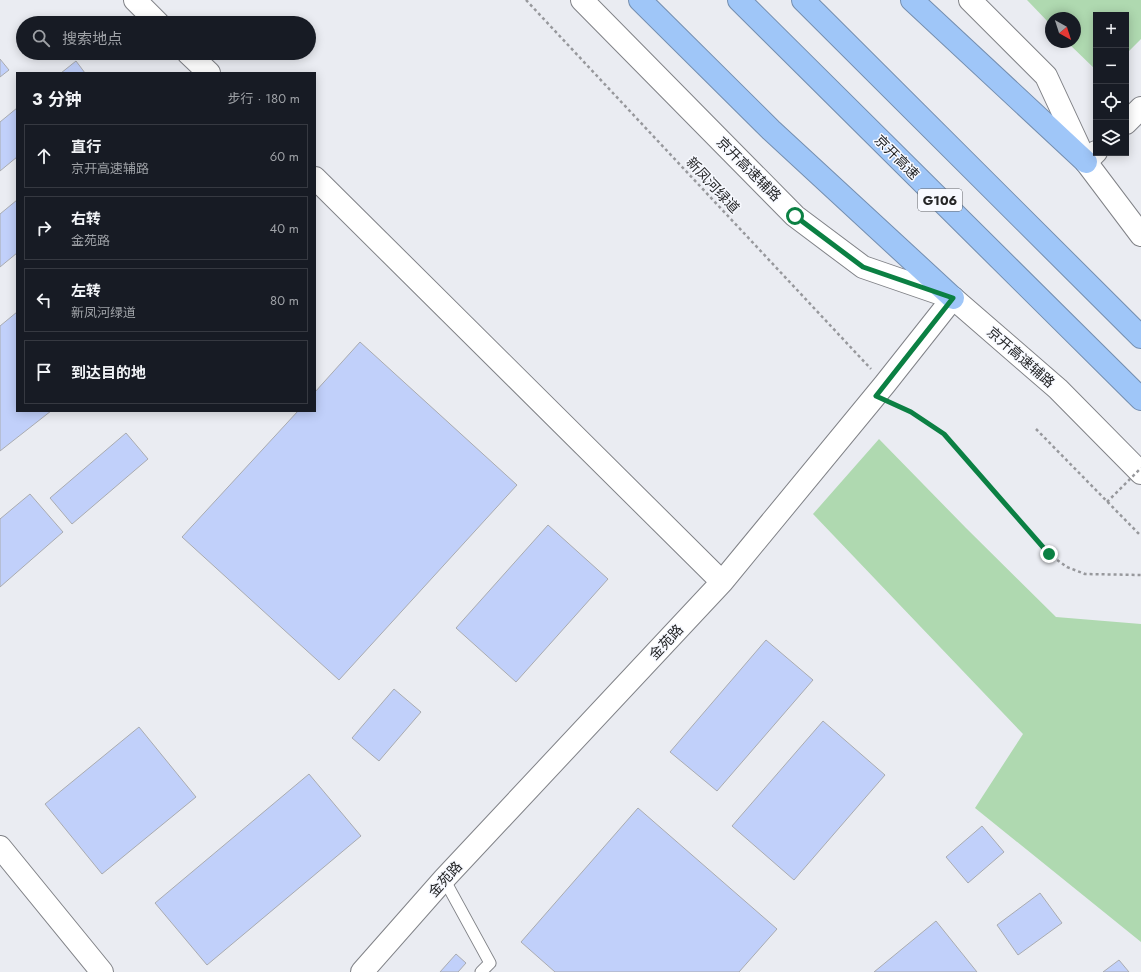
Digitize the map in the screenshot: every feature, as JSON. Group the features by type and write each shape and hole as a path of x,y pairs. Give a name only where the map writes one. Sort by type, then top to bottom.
{"highway":[{"path":"640,0 771,130 953,298"},
{"name":"京开高速","path":"739,0 1141,400"},
{"path":"803,0 1141,337"},
{"path":"912,0 1091,157"}],"street":[{"path":"135,0 151,16"},
{"name":"京开高速辅路","path":"582,0 795,216 863,267 953,298 1058,390 1141,473"},
{"path":"970,0 1046,76 1091,157 1141,235"},
{"path":"195,60 208,72"},
{"path":"1129,120 1141,108"},
{"path":"316,179 722,582"},
{"name":"金苑路","path":"362,972 444,880 722,582 880,390 953,298"},
{"path":"0,846 102,972"}],"lane":[{"path":"444,880 490,963 481,972"}],"path":[{"name":"新凤河绿道","path":"526,0 880,390 944,434 1049,554 1067,567 1084,574 1141,575"},
{"path":"1036,429 1141,536"},
{"path":"1107,502 1141,468"}],"green space":[{"path":"1027,0 1141,0 1141,39 1129,51 1129,12 1093,12 1093,67 1073,48 1081,48 1081,12 1045,12 1045,19"},
{"path":"879,439 1056,617 1141,624 1141,942 975,808 1023,734 813,514"}],"building":[{"path":"0,59 9,70 0,77"},
{"path":"76,61 84,72 62,72"},
{"path":"16,109 16,158 0,171 0,122"},
{"path":"16,201 16,254 0,267 0,214"},
{"path":"16,313 16,412 50,412 0,451 0,326"},
{"path":"360,342 517,485 339,680 182,537 297,412 316,412 316,391"},
{"path":"126,433 148,459 72,524 50,498"},
{"path":"30,494 63,532 0,587 0,519"},
{"path":"548,525 608,579 516,682 456,628"},
{"path":"766,640 813,680 717,791 670,752"},
{"path":"394,689 421,712 379,761 352,738"},
{"path":"823,721 885,775 794,880 732,826"},
{"path":"139,727 196,797 102,874 45,804"},
{"path":"309,774 361,836 207,965 155,903"},
{"path":"638,808 777,929 739,972 555,972 521,942"},
{"path":"982,826 1004,852 968,883 946,857"},
{"path":"1040,893 1062,923 1018,955 997,925"},
{"path":"936,921 977,972 874,972"},
{"path":"456,954 466,963 458,972 440,972"},
{"path":"1119,960 1129,972 1103,972"}],"route":[{"path":"795,216 863,267 953,298 876,396 911,412 944,434 1049,554"}]}
